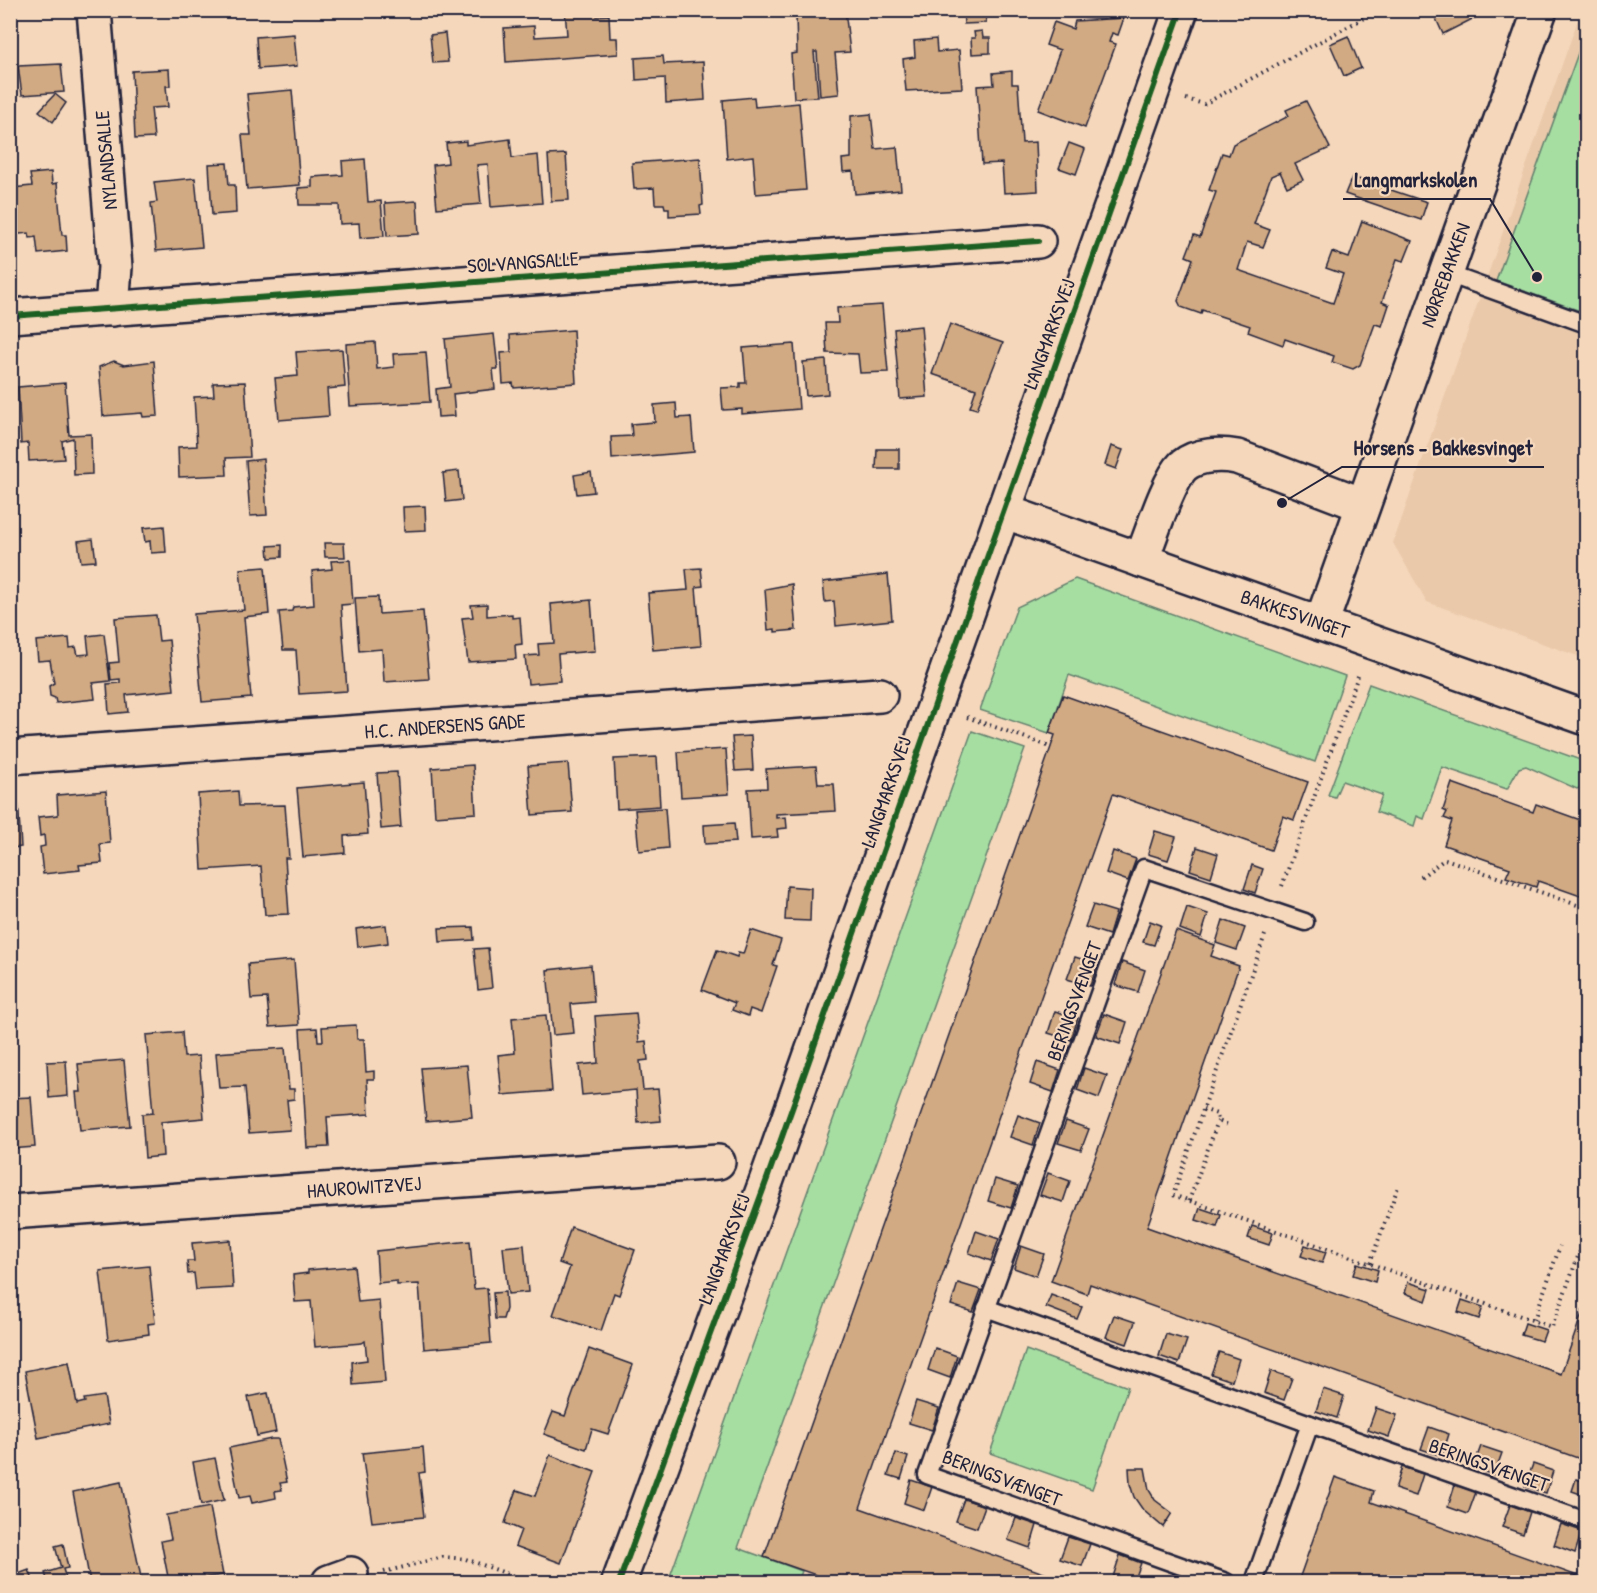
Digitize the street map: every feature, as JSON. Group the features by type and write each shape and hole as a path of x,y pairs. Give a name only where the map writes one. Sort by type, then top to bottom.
{"street":[{"name":"NYLANDSALLE","path":"94,10 115,267 112,309"},
{"name":"LANGMARKSVEJ","path":"619,1582 767,1179 1181,10"},
{"name":"NØRREBAKKEN","path":"1321,624 1540,10"},
{"name":"SOLVANGSALLE","path":"10,316 1038,241"},
{"path":"1141,560 1173,481 1184,465 1201,458 1219,454 1237,457 1363,505"},
{"name":"BAKKESVINGET","path":"1003,511 1587,718"},
{"name":"H.C. ANDERSENS GADE","path":"10,757 880,695"},
{"name":"HAUROWITZVEJ","path":"10,1212 717,1162"}],"lane":[{"path":"1446,273 1587,324"},
{"name":"BERINGSVÆNGET","path":"1226,1582 927,1475 1144,868 1305,922"},
{"name":"BERINGSVÆNGET","path":"986,1308 1587,1521"},
{"path":"1254,1582 1311,1424"}],"path":[{"path":"1153,88 1203,104 1377,10"},
{"path":"1371,641 1173,1195 1552,1327 1587,1234"},
{"path":"933,706 1052,747"},
{"path":"1421,877 1445,859 1587,908"},
{"path":"1189,1201 1218,1121 1217,1114 1203,1109"},
{"path":"1218,1121 1231,1126"},
{"path":"1370,1263 1398,1187"},
{"path":"1534,1320 1560,1246"},
{"path":"340,1578 374,1575 443,1557 466,1559 531,1582"},
{"path":"806,1582 809,1573"}],"shaded area":[{"path":"1581,11 1586,11 1586,659 1427,602 1393,543"}],"green space":[{"path":"1586,31 1586,313 1496,281"},
{"path":"1075,579 1345,676 1315,762 1069,675 1049,733 980,710 1017,607"},
{"path":"1369,684 1586,762 1586,785 1577,789 1526,766 1519,768 1507,789 1442,767 1424,819 1417,816 1414,826 1376,812 1382,795 1342,781 1335,797 1328,795"},
{"path":"972,731 1025,749 738,1548 802,1571 798,1582 668,1582"},
{"path":"1026,1350 1128,1387 1092,1489 990,1453"}],"building":[{"path":"565,10 597,10 597,16 609,15 610,38 617,38 618,54 506,62 504,28 534,26 535,37 567,35"},
{"path":"845,10 850,52 835,53 839,94 820,96 817,52 814,52 818,97 794,98 791,54 797,53 796,15"},
{"path":"963,10 985,10 986,23 964,24"},
{"path":"1432,10 1490,10 1443,34"},
{"path":"1124,18 1118,35 1112,33 1109,42 1116,44 1085,128 1038,110 1060,50 1046,45 1054,22 1073,29 1075,21"},
{"path":"982,31 983,38 990,38 990,53 972,54 971,38 975,38 974,32"},
{"path":"445,33 448,62 433,63 430,35"},
{"path":"294,34 297,66 258,69 256,37"},
{"path":"1348,36 1361,68 1344,76 1330,44"},
{"path":"936,39 937,52 959,50 962,88 906,91 903,59 915,57 914,41"},
{"path":"663,56 664,64 703,62 705,100 666,103 665,78 636,80 635,58"},
{"path":"61,64 64,92 22,95 18,66"},
{"path":"169,69 170,86 166,86 168,107 151,108 154,138 135,139 132,71"},
{"path":"1012,71 1012,84 1018,84 1022,143 1036,142 1038,191 1004,193 1002,163 982,164 977,86 994,85 993,73"},
{"path":"292,90 300,185 247,189 242,135 251,135 247,94"},
{"path":"55,94 66,103 53,122 39,111"},
{"path":"754,97 755,107 799,103 806,190 756,194 753,156 727,159 723,100"},
{"path":"1306,101 1330,148 1295,164 1303,180 1287,187 1280,172 1271,176 1254,224 1270,230 1263,247 1247,242 1238,270 1333,303 1343,274 1326,268 1332,252 1349,258 1362,221 1412,241 1404,261 1397,259 1382,302 1389,305 1382,326 1375,324 1360,365 1353,369 1332,362 1334,356 1285,339 1283,345 1248,332 1250,326 1202,310 1201,314 1181,307 1178,301 1193,259 1186,256 1194,235 1200,237 1216,192 1209,190 1222,153 1229,155 1233,144 1289,116 1286,110"},
{"path":"871,114 875,149 897,147 901,190 855,194 853,171 843,172 842,159 851,158 851,116"},
{"path":"510,139 512,158 538,155 542,203 491,207 488,164 477,165 481,204 437,208 433,165 448,163 446,143 466,141 466,145"},
{"path":"1069,143 1085,149 1076,174 1059,168"},
{"path":"566,154 569,200 551,201 548,155"},
{"path":"700,158 703,205 700,206 701,214 669,216 669,208 665,208 664,204 655,204 654,188 634,189 632,163"},
{"path":"365,159 368,202 381,201 384,236 360,238 359,223 340,224 339,205 299,205 298,188 312,187 312,177 343,175 342,161"},
{"path":"227,163 229,185 235,185 236,213 212,215 209,164"},
{"path":"51,172 52,184 57,183 62,235 66,235 67,251 38,254 36,237 30,238 29,233 10,235 10,177 12,188 32,186 30,174"},
{"path":"1352,177 1427,202 1421,220 1345,194"},
{"path":"195,178 202,247 156,251 151,203 157,202 154,182"},
{"path":"417,201 419,234 387,236 385,203"},
{"path":"882,305 888,372 860,373 858,354 827,353 825,323 838,323 837,308"},
{"path":"950,324 1003,343 977,409 970,407 976,389 932,374"},
{"path":"921,326 927,397 900,399 894,329"},
{"path":"573,330 576,383 514,388 513,383 503,384 501,353 511,352 510,335"},
{"path":"494,334 498,369 493,369 495,389 453,394 455,416 438,417 436,389 450,387 445,339"},
{"path":"375,342 377,369 394,367 393,354 426,352 430,402 350,406 346,344"},
{"path":"794,344 799,409 742,414 742,409 723,410 721,388 740,387 740,383 746,383 743,348"},
{"path":"342,349 345,387 327,389 329,416 279,420 275,378 298,376 296,352"},
{"path":"826,360 828,394 806,396 803,362"},
{"path":"114,361 124,365 154,361 158,416 143,417 142,413 103,416 99,367"},
{"path":"245,382 250,457 226,458 227,475 179,477 178,447 197,446 194,397 214,396 213,383"},
{"path":"65,383 69,435 91,434 92,474 74,475 73,438 62,441 64,459 29,461 28,443 21,444 18,387"},
{"path":"676,403 677,418 691,417 694,452 612,459 611,437 632,436 631,424 655,422 654,405"},
{"path":"1111,446 1123,450 1116,469 1105,465"},
{"path":"877,449 899,449 899,469 876,469"},
{"path":"263,459 267,515 250,516 246,461"},
{"path":"459,471 462,500 446,502 443,473"},
{"path":"591,472 594,492 577,494 574,475"},
{"path":"425,506 426,530 404,531 403,507"},
{"path":"164,526 166,552 151,553 150,541 145,542 143,528"},
{"path":"93,539 96,561 81,562 78,541"},
{"path":"324,543 344,543 345,557 325,557"},
{"path":"282,545 282,557 269,558 268,546"},
{"path":"350,560 353,604 341,605 347,691 299,694 296,650 283,650 279,612 292,611 293,607 314,605 312,571 332,569 331,561"},
{"path":"265,567 269,614 244,617 251,698 202,702 194,614 244,610 240,569"},
{"path":"701,568 703,586 696,587 701,646 653,650 648,593 688,590 686,569"},
{"path":"888,574 892,620 836,626 834,601 825,602 823,582"},
{"path":"792,584 796,630 775,632 775,629 768,630 765,589"},
{"path":"378,597 379,614 423,611 429,679 384,682 382,649 359,651 355,598"},
{"path":"591,600 595,651 558,654 560,681 528,684 525,656 539,655 538,644 554,643 551,604"},
{"path":"487,604 487,616 512,614 512,618 520,617 522,644 515,645 516,659 468,662 462,618 473,617 471,605"},
{"path":"156,615 159,641 169,640 174,690 126,695 128,712 109,714 107,684 120,683 120,679 111,680 109,663 119,662 115,618"},
{"path":"104,634 110,681 93,683 95,699 56,703 55,698 50,696 49,686 54,683 50,660 38,661 36,641 69,638 70,648 76,647 78,655 89,654 87,636"},
{"path":"1063,695 1308,782 1294,820 1283,816 1271,850 1113,794 860,1508 1069,1582 836,1582 764,1557 1051,747 1055,735 1049,733"},
{"path":"751,736 753,770 735,771 732,737"},
{"path":"726,749 729,794 681,797 678,752"},
{"path":"657,757 660,806 617,809 614,759"},
{"path":"568,763 572,812 532,815 528,766"},
{"path":"473,765 476,813 435,816 432,768"},
{"path":"816,766 818,784 834,784 836,811 776,814 776,818 786,817 787,828 777,829 778,837 751,839 748,789 767,788 766,769"},
{"path":"397,772 401,827 381,829 377,773"},
{"path":"364,782 368,834 344,836 345,853 303,857 297,788"},
{"path":"1452,783 1533,812 1536,804 1586,822 1586,898 1538,881 1536,887 1506,877 1510,868 1444,845 1452,821 1444,818 1447,812 1443,810"},
{"path":"106,791 110,843 100,844 102,863 79,865 80,870 43,874 40,847 45,846 44,835 40,836 38,817 58,815 57,795"},
{"path":"238,791 239,806 285,805 289,858 285,858 289,914 265,915 261,866 202,870 198,794"},
{"path":"10,799 18,799 21,847 10,848"},
{"path":"665,808 668,848 639,851 635,810"},
{"path":"734,823 736,842 705,844 704,825"},
{"path":"1155,831 1176,837 1168,860 1148,854"},
{"path":"1197,847 1218,854 1211,877 1190,870"},
{"path":"1113,851 1136,859 1128,881 1106,873"},
{"path":"1252,865 1263,869 1255,893 1244,889"},
{"path":"787,886 811,888 810,921 785,920"},
{"path":"1093,905 1116,912 1109,935 1085,927"},
{"path":"1187,907 1208,914 1201,937 1180,929"},
{"path":"1223,920 1245,928 1237,950 1216,943"},
{"path":"1150,921 1161,925 1154,945 1143,942"},
{"path":"386,925 388,943 358,947 356,929"},
{"path":"473,927 474,940 440,942 439,928"},
{"path":"751,930 781,940 773,965 777,966 761,1013 750,1009 748,1016 732,1010 735,1003 702,990 717,950 737,957 738,953 743,954"},
{"path":"1176,931 1215,945 1211,956 1239,966 1147,1227 1561,1374 1586,1302 1586,1461 1090,1284 1087,1294 1051,1281"},
{"path":"488,948 492,988 478,990 474,949"},
{"path":"1075,957 1098,964 1090,986 1067,979"},
{"path":"294,960 299,1025 270,1027 267,998 251,999 248,964"},
{"path":"1122,962 1145,970 1138,992 1115,985"},
{"path":"591,965 594,1002 571,1004 574,1033 553,1035 547,970"},
{"path":"1055,1011 1078,1018 1071,1040 1048,1033"},
{"path":"636,1013 639,1042 646,1041 648,1060 640,1061 643,1090 658,1089 661,1121 638,1123 636,1090 582,1095 579,1065 598,1063 595,1016"},
{"path":"1104,1014 1127,1022 1120,1044 1096,1036"},
{"path":"546,1015 552,1091 502,1095 498,1055 515,1053 512,1018"},
{"path":"356,1025 357,1039 364,1039 366,1072 374,1071 374,1079 367,1079 369,1114 327,1117 329,1147 307,1148 300,1029 317,1028 318,1041 323,1041 322,1027"},
{"path":"182,1032 184,1057 199,1056 204,1118 161,1122 163,1156 145,1158 142,1114 153,1113 146,1035"},
{"path":"285,1048 289,1089 294,1089 294,1099 287,1100 290,1130 249,1133 245,1087 219,1088 216,1053"},
{"path":"124,1060 130,1126 80,1130 76,1092 81,1092 78,1064"},
{"path":"66,1061 68,1096 49,1098 47,1062"},
{"path":"1037,1062 1060,1070 1053,1092 1030,1084"},
{"path":"467,1065 472,1117 426,1121 421,1068"},
{"path":"1084,1068 1107,1076 1099,1098 1077,1090"},
{"path":"31,1097 35,1147 10,1149 10,1098"},
{"path":"1018,1115 1040,1123 1033,1145 1010,1137"},
{"path":"1066,1121 1089,1129 1081,1150 1058,1143"},
{"path":"1048,1173 1070,1181 1063,1202 1040,1195"},
{"path":"995,1179 1018,1186 1011,1208 988,1201"},
{"path":"1200,1208 1221,1215 1217,1227 1196,1220"},
{"path":"1252,1226 1273,1233 1269,1245 1248,1238"},
{"path":"571,1227 635,1250 619,1295 614,1293 601,1331 553,1315 570,1267 559,1263"},
{"path":"976,1231 999,1239 991,1261 969,1253"},
{"path":"230,1240 233,1288 196,1290 194,1273 188,1274 187,1261 194,1261 192,1243"},
{"path":"470,1241 474,1289 487,1288 491,1343 424,1349 419,1284 397,1285 397,1281 378,1283 376,1251"},
{"path":"524,1245 528,1292 508,1294 503,1247"},
{"path":"1305,1245 1326,1252 1322,1263 1301,1256"},
{"path":"1021,1246 1044,1254 1036,1276 1014,1268"},
{"path":"1357,1263 1378,1270 1375,1282 1353,1275"},
{"path":"149,1266 155,1323 148,1324 149,1334 108,1340 100,1271"},
{"path":"354,1266 358,1302 379,1300 385,1382 353,1385 352,1362 367,1360 365,1341 315,1347 311,1301 295,1302 293,1275 308,1273 308,1270"},
{"path":"1408,1282 1430,1289 1426,1301 1405,1293"},
{"path":"958,1283 981,1290 973,1312 951,1305"},
{"path":"505,1292 506,1309 503,1319 495,1319 493,1293"},
{"path":"1051,1295 1082,1307 1077,1319 1046,1307"},
{"path":"1462,1300 1483,1307 1479,1319 1458,1312"},
{"path":"1114,1315 1135,1322 1127,1344 1106,1337"},
{"path":"1525,1323 1546,1330 1542,1341 1521,1335"},
{"path":"1166,1334 1187,1340 1179,1363 1159,1356"},
{"path":"935,1348 957,1356 950,1378 928,1370"},
{"path":"589,1349 633,1365 608,1434 592,1429 586,1449 544,1434 553,1412 565,1416"},
{"path":"1219,1352 1239,1359 1232,1381 1211,1374"},
{"path":"69,1362 77,1404 85,1402 84,1399 104,1396 109,1424 38,1438 25,1371"},
{"path":"1271,1371 1292,1378 1284,1400 1264,1393"},
{"path":"1323,1389 1344,1396 1337,1418 1316,1411"},
{"path":"268,1393 276,1432 257,1436 248,1397"},
{"path":"916,1401 939,1408 932,1430 909,1423"},
{"path":"1376,1408 1397,1415 1389,1437 1368,1430"},
{"path":"1429,1427 1449,1434 1442,1456 1421,1449"},
{"path":"278,1439 287,1482 280,1483 282,1490 275,1491 276,1498 252,1503 250,1496 239,1498 229,1448"},
{"path":"1481,1446 1502,1453 1494,1475 1473,1468"},
{"path":"423,1447 425,1472 419,1473 424,1517 372,1522 362,1453"},
{"path":"896,1453 908,1457 901,1479 888,1475"},
{"path":"550,1455 595,1472 561,1563 515,1546 521,1530 505,1523 517,1490 535,1496"},
{"path":"215,1458 224,1500 201,1505 193,1462"},
{"path":"1533,1464 1553,1471 1546,1493 1525,1486"},
{"path":"1402,1467 1423,1474 1416,1496 1395,1489"},
{"path":"1129,1468 1145,1468 1149,1490 1155,1500 1172,1513 1163,1527 1143,1510 1134,1497"},
{"path":"1335,1477 1374,1491 1371,1502 1586,1579 1586,1582 1298,1582"},
{"path":"1576,1479 1586,1482 1586,1496 1572,1491"},
{"path":"911,1480 932,1487 924,1510 904,1503"},
{"path":"121,1482 142,1582 90,1582 73,1492"},
{"path":"1455,1485 1476,1492 1468,1514 1448,1507"},
{"path":"964,1499 985,1506 977,1528 956,1521"},
{"path":"1510,1505 1530,1512 1523,1534 1502,1527"},
{"path":"210,1507 223,1575 169,1582 161,1541 171,1539 166,1515"},
{"path":"1016,1518 1037,1525 1030,1548 1008,1540"},
{"path":"1561,1524 1582,1531 1575,1553 1554,1545"},
{"path":"1068,1537 1090,1544 1082,1566 1060,1559"},
{"path":"63,1544 68,1568 63,1569 67,1582 48,1582 45,1573 61,1568 55,1546"},
{"path":"1120,1555 1141,1563 1134,1582 1113,1577"},
{"path":"29,1570 34,1582 10,1582 10,1577"},
{"path":"1173,1574 1194,1581 1194,1582 1170,1582"}],"cycle path":[{"path":"619,1582 767,1179 1181,10"},
{"path":"10,316 1038,241"}],"place":[{"name":"Langmarkskolen","path":"1537,277"},
{"name":"Horsens - Bakkesvinget","path":"1282,503"}]}
